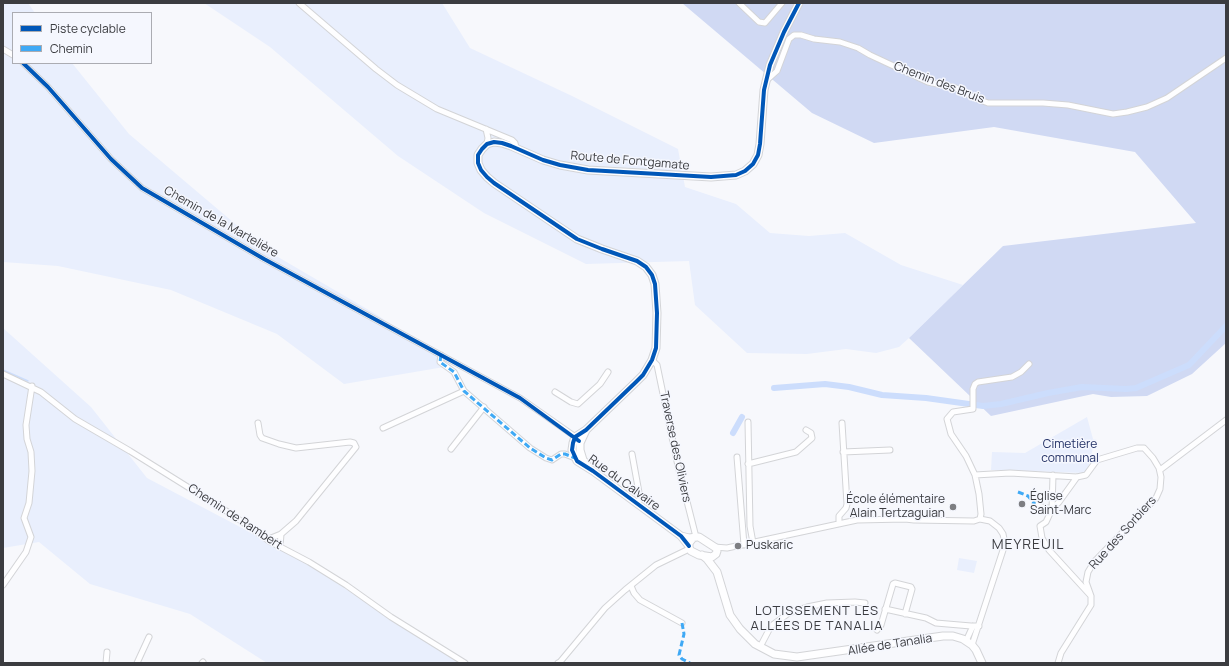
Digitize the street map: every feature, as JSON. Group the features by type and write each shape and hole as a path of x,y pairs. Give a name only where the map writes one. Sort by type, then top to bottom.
{"street":[{"path":"299,3 376,69 398,85 437,109 512,140 515,143 516,148"},
{"path":"739,3 759,22 765,23 782,3"},
{"name":"Route de Fontgamate","path":"487,144 494,142 502,143 543,160 588,170 711,177 736,175 745,171 753,164 758,155 765,82 770,65 784,32 799,3"},
{"name":"Chemin des Bruis","path":"765,82 777,70 789,39 794,34 814,39 840,42 858,48 928,82 956,88 988,103 1043,103 1068,105 1113,114 1147,107 1168,98 1226,58"},
{"path":"3,49 12,54"},
{"name":"Chemin de la Martelière","path":"24,64 48,87 111,159 142,188 440,356 520,398 578,440"},
{"path":"486,129 488,138 487,144 478,155 478,163 481,170 494,183 577,239 637,261 646,267 652,275 655,284 656,348 652,360 640,379 586,430 578,440 583,460 593,471"},
{"path":"440,356 440,362 454,372 464,391 513,434 546,458 552,460 561,454 566,454 575,458"},
{"name":"Traverse des Oliviers","path":"652,360 657,365 694,537"},
{"path":"980,518 979,494 975,475 966,456 951,434 947,422 948,417 953,412 970,410 973,404 973,389 975,384 978,382 1012,377 1021,372 1029,364"},
{"path":"555,392 571,402 578,404 600,384 608,372"},
{"name":"Chemin de Rambert","path":"3,374 32,386 75,419 130,451 231,514 269,541 309,562 391,617 465,663"},
{"path":"3,585 26,552 31,537 24,518 29,502 32,471 31,452 27,439 26,425 32,386"},
{"path":"383,428 464,391"},
{"path":"450,449 484,408"},
{"path":"975,475 1010,473 1077,477 1086,476 1097,460 1140,447 1144,448 1153,458 1160,470 1226,420"},
{"path":"748,422 750,526 753,543"},
{"path":"258,423 258,429 262,438 279,444 296,448 350,442 354,443 356,447 296,521 281,534 271,538 269,541"},
{"path":"839,524 839,516 846,508 847,504 842,423"},
{"path":"748,464 796,452 812,438 811,433 806,430"},
{"name":"Rue du Calvaire","path":"578,440 573,443 572,450 575,458 586,468 593,471 681,536 689,548"},
{"path":"843,452 890,450"},
{"path":"632,454 640,498 637,504"},
{"path":"737,457 744,545"},
{"name":"Rue des Sorbiers","path":"1091,596 1086,582 1088,572 1094,562 1156,498 1160,489 1160,470"},
{"path":"1052,509 1053,475"},
{"path":"1058,663 1061,653 1091,605 1091,596 1049,550 1042,538 1040,526 1046,522 1052,509 1059,502 1077,477"},
{"path":"1035,504 1052,509"},
{"path":"714,547 727,548 839,524 870,520 905,519 974,521 980,518 990,521 999,528 1003,534 1005,544 969,643 976,650 982,663"},
{"path":"280,547 281,534"},
{"name":"Rue du Calvaire","path":"681,536 699,537 714,547"},
{"path":"694,537 690,541 689,548 693,553 712,557 727,548"},
{"path":"713,566 713,560 717,549 714,547"},
{"path":"558,663 605,608 656,565 689,548"},
{"name":"Allée de Tanalia","path":"702,555 713,566 719,577 730,615 740,629 747,637 760,647 777,654 797,657 943,636 953,636 969,643"},
{"path":"877,630 881,625 893,584 896,583 911,587 912,589 905,614"},
{"path":"631,586 634,593 640,600 682,623"},
{"path":"760,647 771,626 789,613 807,607 827,603 865,603"},
{"path":"886,609 926,618 936,623 976,626"},
{"path":"137,663 149,638"},
{"path":"106,663 107,652"}],"green space":[{"path":"3,3 28,3 34,12 12,12 12,64 73,64 129,134 266,250 379,316 450,366 344,384 277,334 171,290 58,266 3,262"},
{"path":"204,3 442,3 470,48 572,96 678,149 685,187 736,204 770,233 809,236 845,233 901,265 963,285 899,347 876,353 846,349 807,354 747,353 695,305 689,261 586,264 484,213 398,156 270,47"},
{"path":"3,328 91,407 147,478 297,557 459,663 267,663 190,614 90,584 39,542 3,548"},
{"name":"Cimetière communal","path":"1087,417 1093,439 1097,440 1096,448 1093,447 1089,467 1085,473 991,470 992,452 1025,453"},
{"path":"959,558 977,561 974,573 957,570"}],"shaded area":[{"path":"682,3 1226,3 1226,343 1192,374 1147,396 1111,397 1093,394 991,416 909,338 1003,246 1196,223 1135,152 994,127 874,143 812,113"}],"waterway":[{"path":"774,388 825,384 849,387 882,395 926,398 983,406 1001,404 1082,387 1136,388 1189,365 1226,326"},
{"path":"3,370 28,381"},
{"path":"733,433 742,417"}],"marked path":[{"path":"441,355 440,362 454,372 464,391 530,448 552,460 561,454 575,458"},
{"path":"1018,492 1028,496 1035,504"},
{"path":"682,623 684,634 679,655 682,659 690,663"}],"cycle path":[{"path":"689,546 681,536 593,471 577,461 572,450 575,437 586,430 636,382 643,375 652,360 656,348 657,313 655,284 652,275 646,267 637,261 577,239 494,183 481,170 478,163 478,155 487,144 494,142 511,146 543,160 588,170 711,177 736,175 745,171 753,164 758,155 764,90 770,65 784,32 799,3"},
{"path":"24,64 48,87 111,159 142,188 264,259 520,398 579,441"}],"place":[{"name":"Église Saint-Marc","path":"1022,504"},
{"name":"École élémentaire Alain Tertzaguian","path":"953,507"},
{"name":"Puskaric","path":"738,546"}],"district":[{"name":"MEYREUIL","path":"1028,545"},
{"name":"LOTISSEMENT LES ALLÉES DE TANALIA","path":"817,618"}]}
